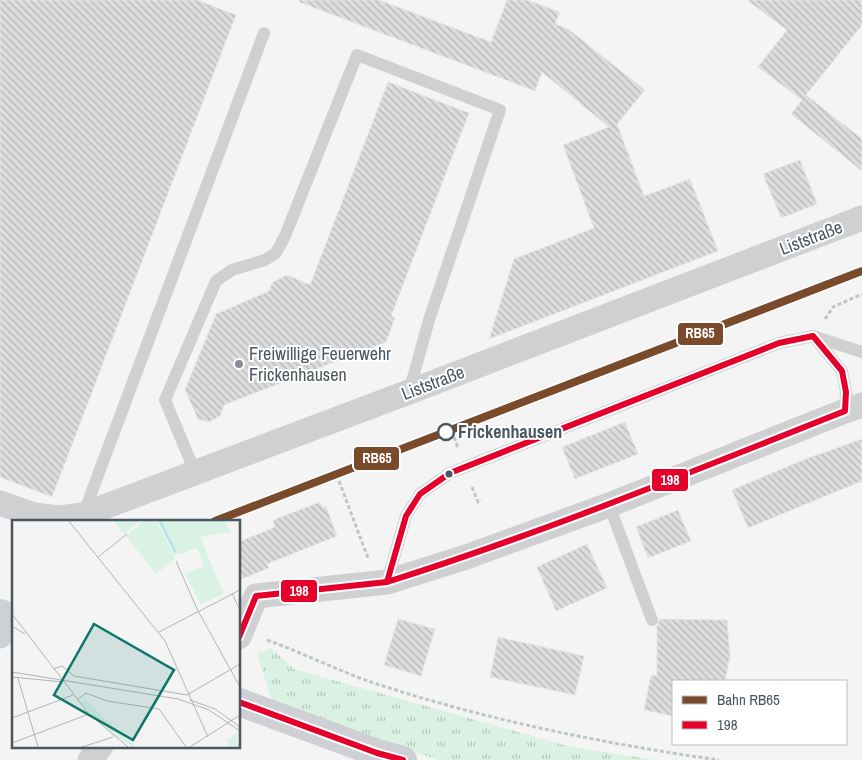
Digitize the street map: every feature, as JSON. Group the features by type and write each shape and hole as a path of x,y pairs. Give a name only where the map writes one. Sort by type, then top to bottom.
{"main road":[{"path":"0,613 12,619"},
{"path":"240,702 374,756 403,760"}],"street":[{"name":"Liststraße","path":"0,503 34,515 59,518 83,515 862,218"},
{"path":"240,634 256,596 387,582 466,557 609,505 853,408"},
{"path":"0,636 12,622"},
{"path":"90,760 99,748"}],"lane":[{"path":"83,515 264,34"},
{"path":"195,472 165,400 216,281 232,270 265,260 276,253 285,236 357,55 500,110 428,320 409,392"},
{"path":"387,582 406,516 420,494 450,472 779,343 813,336 862,352"},
{"path":"813,336 842,370 846,392 853,408"},
{"path":"609,505 652,620"}],"path":[{"path":"813,336 833,307 862,294"},
{"path":"339,481 363,543"},
{"path":"240,634 281,645 382,686 496,718 656,751 719,760"}],"green space":[{"path":"271,648 294,669 571,747 656,760 438,760 272,701 257,653"}],"building":[{"path":"0,0 197,0 236,15 52,497 0,477"},
{"path":"299,0 379,0 491,42 507,0 527,0 560,12 555,24 568,29 645,90 617,124 644,196 690,179 718,251 489,339 514,259 594,228 563,145 609,127 542,72 535,91 299,2"},
{"path":"747,0 862,0 862,25 806,95 862,139 862,171 791,114 802,100 758,67 787,30"},
{"path":"388,82 469,113 391,316 395,318 386,342 224,405 220,416 209,422 198,419 185,390 216,314 269,291 272,283 287,275 310,285"},
{"path":"800,160 817,204 781,218 763,174"},
{"path":"625,422 638,454 575,479 562,447"},
{"path":"862,439 862,481 748,528 732,490 808,458"},
{"path":"320,502 323,508 326,506 337,536 267,564 269,568 240,580 240,542 275,527 273,520"},
{"path":"678,510 691,541 648,558 636,527"},
{"path":"587,544 607,588 556,611 537,567"},
{"path":"398,619 435,629 421,676 384,665"},
{"path":"660,619 727,620 730,657 725,680 672,680 672,716 644,710 651,675 657,676 657,626"},
{"path":"498,637 584,656 575,695 490,677"}],"rail line":[{"name":"RB65","path":"218,520 862,271"}],"transit line":[{"name":"198","path":"813,336 842,371 846,392 845,411 560,522 387,582 406,516 420,494 450,473 779,343 813,336"},
{"name":"198","path":"240,635 256,596 387,582"},
{"name":"198","path":"240,702 377,753 403,760"}],"place":[{"name":"Freiwillige Feuerwehr Frickenhausen","path":"239,364"},
{"name":"Frickenhausen","path":"446,432"}]}
